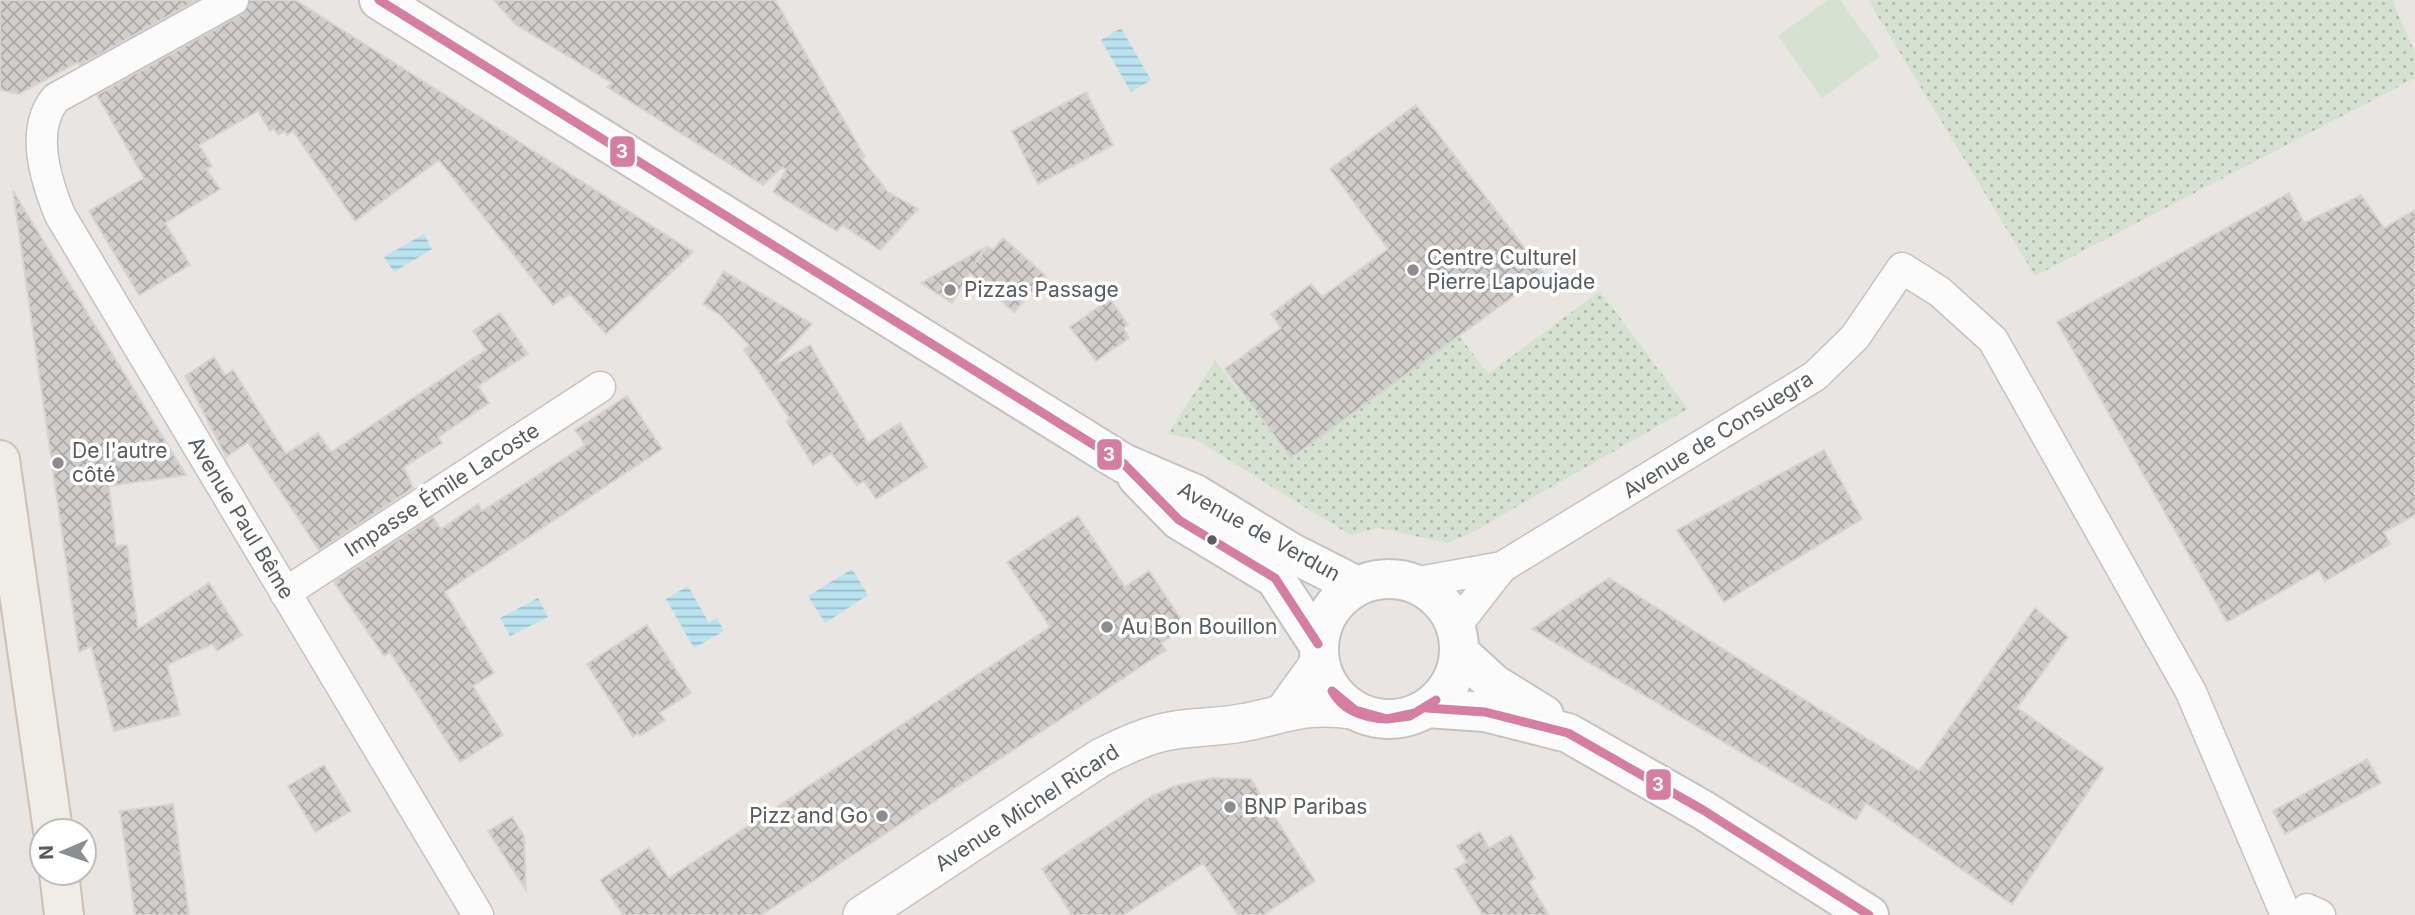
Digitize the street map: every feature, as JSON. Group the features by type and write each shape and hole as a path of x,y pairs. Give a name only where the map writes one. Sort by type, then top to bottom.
{"main road":[{"name":"Avenue de Verdun","path":"379,0 1123,463 1195,494 1290,552 1357,586"},
{"path":"0,460 51,817"},
{"name":"Avenue de Verdun","path":"1123,463 1179,520 1275,578 1319,654"},
{"path":"1568,733 1485,712 1427,708 1390,719 1371,717 1352,710 1326,682 1319,654 1324,621 1338,601 1357,586 1375,580 1394,579 1413,583 1439,600 1457,639 1494,684 1529,704 1568,733 1703,810 1869,915"},
{"path":"1427,708 1449,684 1457,639"},
{"path":"61,887 64,915"}],"street":[{"name":"Avenue Paul Bême","path":"233,0 56,98 46,110 40,130 51,194 60,215 478,915"},
{"name":"Avenue de Consuegra","path":"1413,583 1502,567 1815,376 1855,337 1902,268 1940,292 1993,340 2191,692 2304,913"},
{"name":"Impasse Émile Lacoste","path":"285,593 600,387"},
{"name":"Avenue de Consuegra","path":"1457,639 1502,567"},
{"path":"1285,710 1319,654"},
{"name":"Avenue Michel Ricard","path":"862,915 1100,758 1132,742 1166,731 1244,723 1285,710 1330,707 1352,710"}],"green space":[{"path":"1828,0 1840,0 1880,56 1822,98 1778,36"},
{"path":"1868,0 2392,0 2415,53 2415,78 2035,276"},
{"path":"1600,291 1688,409 1469,534 1447,543 1379,528 1350,535 1195,439 1168,434 1215,361 1292,459 1458,334 1488,374"}],"water":[{"path":"1121,28 1151,80 1131,92 1101,40"},
{"path":"424,234 432,249 394,272 384,257"},
{"path":"852,569 868,595 825,623 808,596"},
{"path":"688,586 709,623 717,618 724,631 694,648 666,599"},
{"path":"538,598 548,617 510,636 500,618"}],"building":[{"path":"0,0 197,0 80,65 78,62 19,94 0,90"},
{"path":"250,0 295,0 693,252 606,334 570,294 553,305 439,160 355,221 293,131 287,135 285,131 278,135 274,129 270,131 258,111 199,145 212,166 206,169 220,189 165,223 190,265 139,295 89,211 144,178 97,95 241,15"},
{"path":"494,0 775,0 865,157 862,159 888,192 918,209 880,250 842,225 837,231 773,192 786,170 782,167 763,185 607,87 612,83 515,24"},
{"path":"1086,92 1113,145 1038,184 1012,131"},
{"name":"Centre Culturel Pierre Lapoujade","path":"1416,105 1544,274 1291,458 1225,369 1281,328 1271,314 1311,284 1322,297 1388,249 1330,169"},
{"path":"13,191 186,475 109,486 116,546 127,545 138,629 209,583 242,635 217,651 212,644 167,665 180,715 114,731 91,646 79,652"},
{"path":"2289,193 2304,223 2361,195 2384,228 2415,210 2415,515 2384,532 2390,544 2325,581 2319,570 2227,622 2057,322"},
{"path":"1003,238 1046,276 1014,312 970,273 952,303 921,283 984,248 975,263 988,247 993,250"},
{"path":"724,271 812,324 773,366 810,345 868,443 900,423 927,467 876,499 864,481 857,485 831,453 813,465 786,421 790,419 744,350 749,345 720,315 703,304"},
{"path":"1110,299 1128,325 1123,328 1129,338 1096,361 1070,327"},
{"path":"500,313 528,354 478,386 489,403 438,437 442,443 404,467 413,488 319,550 248,442 226,457 185,376 214,357 225,375 233,370 286,454 318,433 331,452 486,350 473,331"},
{"path":"627,396 662,449 445,592 494,673 473,686 503,735 460,762 390,652 384,656 334,582 433,517 441,529 478,504 482,511 585,445 575,430"},
{"path":"1824,450 1862,519 1724,602 1677,530"},
{"path":"1078,516 1125,587 1149,571 1186,627 1161,643 1166,650 761,915 623,915 600,880 649,848 669,878 1050,627 1007,562"},
{"path":"1609,578 1919,771 2035,608 2068,637 2017,708 2104,768 2012,904 1866,803 1856,820 1532,629"},
{"path":"647,625 691,693 659,713 665,720 640,736 638,733 633,737 587,664"},
{"path":"2367,759 2381,783 2285,834 2273,811"},
{"path":"324,765 351,811 315,832 288,786"},
{"path":"1213,778 1251,779 1315,881 1263,915 1238,915 1203,863 1123,915 1072,915 1042,869 1152,796 1175,786"},
{"path":"173,804 189,915 135,915 120,811"},
{"path":"512,817 524,836 526,890 488,831"},
{"path":"1480,832 1489,848 1511,835 1535,878 1529,882 1549,915 1483,915 1455,869 1467,862 1457,846"}],"transit line":[{"name":"3","path":"379,0 1123,463 1179,520 1275,578 1318,644"},
{"name":"3","path":"1332,691 1355,710 1387,719"},
{"name":"3","path":"1332,691 1342,704 1355,712 1387,719"},
{"name":"3","path":"1387,719 1410,716 1436,700"},
{"name":"3","path":"1387,719 1415,713 1436,700"},
{"name":"3","path":"1427,708 1485,712 1568,733 1703,810 1869,915"}],"place":[{"name":"Centre Culturel Pierre Lapoujade","path":"1413,270"},
{"name":"Pizzas Passage","path":"950,290"},
{"name":"De l'autre côté","path":"58,463"},
{"name":"Au Bon Bouillon","path":"1107,627"},
{"name":"BNP Paribas","path":"1230,807"},
{"name":"Pizz and Go","path":"882,816"}]}
